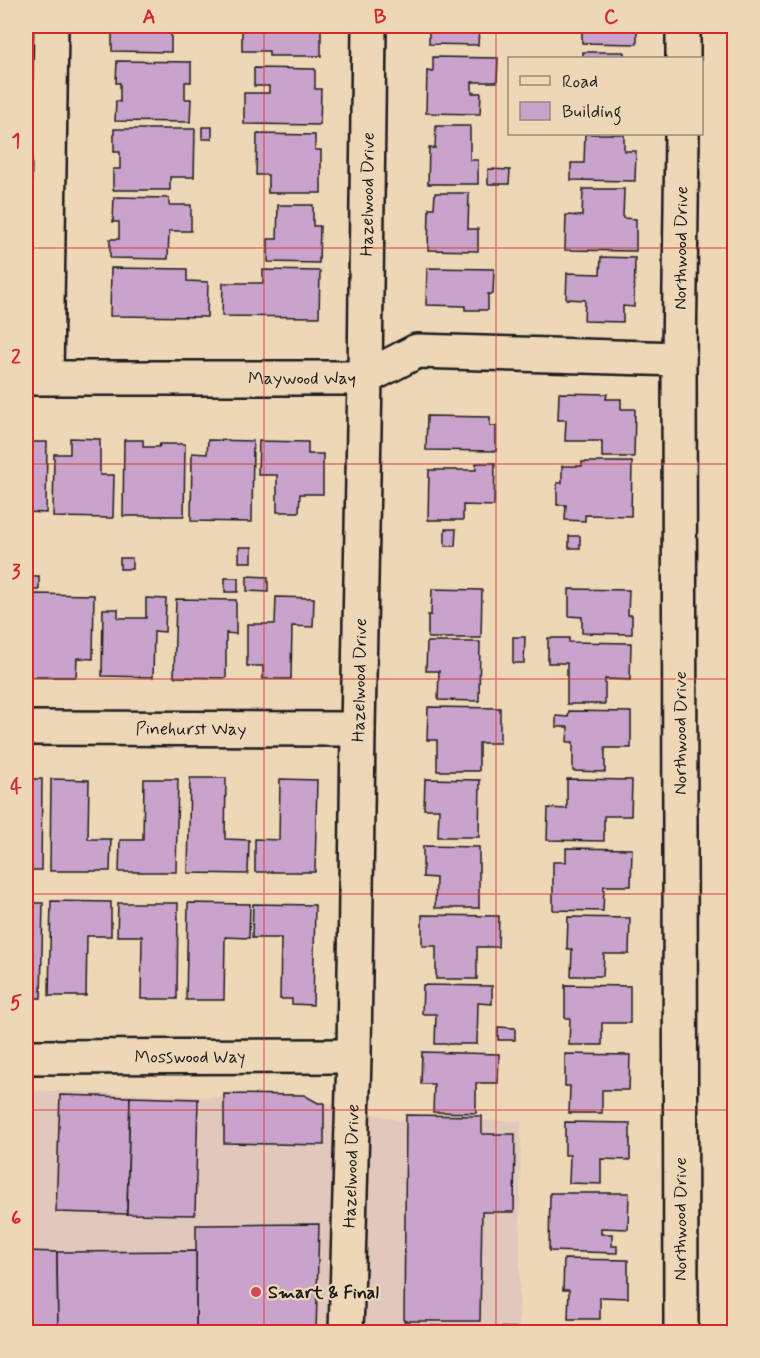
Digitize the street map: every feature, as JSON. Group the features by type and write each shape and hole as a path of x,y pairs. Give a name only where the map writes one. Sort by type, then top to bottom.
{"street":[{"path":"35,377 51,26"},
{"name":"Hazelwood Drive","path":"346,1332 354,1056 369,26"},
{"path":"683,26 683,57"},
{"name":"Northwood Drive","path":"681,1332 679,359 682,135"},
{"name":"Maywood Way","path":"35,377 365,378 417,351 679,359"},
{"name":"Pinehurst Way","path":"26,728 358,729"},
{"name":"Mosswood Way","path":"26,1058 354,1056"}],"shaded area":[{"path":"26,1090 318,1101 398,1120 521,1121 519,1332 26,1332"}],"building":[{"path":"121,26 171,26 171,52 112,51 112,33 120,33"},
{"path":"248,26 321,26 321,56 269,56 269,51 242,51 242,30 248,30"},
{"path":"429,26 486,26 486,28 479,28 478,45 429,44"},
{"path":"582,26 637,26 637,44 582,43"},
{"path":"583,52 624,52 624,57 583,57"},
{"path":"433,57 498,58 497,82 472,82 472,93 481,93 480,114 426,113 427,71 433,72"},
{"path":"117,61 191,62 191,82 185,82 185,99 191,99 190,122 115,121 116,101 120,102 120,83 116,83"},
{"path":"254,68 315,69 315,89 321,89 320,125 244,124 244,93 269,93 269,86 254,86"},
{"path":"436,126 470,126 470,160 478,160 478,184 428,184 429,148 435,148"},
{"path":"202,127 212,127 212,139 202,139"},
{"path":"114,129 195,129 194,177 170,177 170,190 113,190 113,169 120,169 120,152 114,152"},
{"path":"257,134 315,135 315,150 321,150 321,193 268,193 268,175 256,175"},
{"path":"585,135 624,135 624,151 636,151 635,181 571,180 571,163 584,163"},
{"path":"488,169 510,170 509,184 488,184"},
{"path":"583,189 624,189 623,218 636,219 636,251 565,250 566,215 582,216"},
{"path":"435,193 469,193 468,229 478,229 478,251 428,250 429,208 434,208"},
{"path":"114,197 169,198 169,205 191,205 191,231 169,231 168,259 110,258 110,239 119,239 119,222 113,222"},
{"path":"278,205 313,205 313,226 320,226 319,263 268,262 268,239 277,239"},
{"path":"601,257 635,258 634,307 623,306 623,322 584,321 585,300 566,299 567,273 600,274"},
{"path":"111,268 187,269 187,281 208,282 207,317 110,316"},
{"path":"427,268 494,269 493,294 488,294 488,310 465,310 465,306 426,305"},
{"path":"263,270 320,271 319,317 222,316 223,283 263,283"},
{"path":"559,393 607,394 606,399 621,399 621,409 635,409 634,457 602,457 602,441 565,441 566,420 558,420"},
{"path":"427,416 490,417 490,426 496,426 496,451 426,450"},
{"path":"70,438 100,439 100,475 114,475 113,518 53,517 54,454 70,454"},
{"path":"124,440 143,440 143,447 185,444 184,516 123,516"},
{"path":"208,440 253,441 252,522 191,521 192,453 207,454"},
{"path":"259,441 308,442 308,454 323,454 323,494 300,494 299,512 277,512 277,475 258,475"},
{"path":"26,442 47,442 46,513 26,512"},
{"path":"582,462 632,462 631,516 585,515 585,521 565,520 566,505 557,505 557,483 562,483 562,466 582,466"},
{"path":"476,463 495,463 494,506 463,505 463,520 428,520 429,470 476,470"},
{"path":"445,529 456,529 455,546 445,546"},
{"path":"569,536 580,536 580,548 569,548"},
{"path":"239,547 252,547 252,562 239,562"},
{"path":"120,558 132,558 132,569 120,569"},
{"path":"26,576 39,576 39,590 26,590"},
{"path":"247,576 268,577 268,592 247,591"},
{"path":"225,578 238,578 238,592 225,592"},
{"path":"432,589 482,590 481,638 428,638 428,615 431,615"},
{"path":"569,589 629,590 628,615 632,615 632,634 582,633 582,617 569,616"},
{"path":"31,594 94,595 93,659 77,658 76,677 30,677"},
{"path":"276,597 314,598 313,627 292,626 291,679 263,679 263,666 247,666 247,624 275,624"},
{"path":"146,598 166,599 165,632 154,631 153,677 102,676 103,609 118,609 118,618 146,618"},
{"path":"176,599 236,600 236,634 226,633 226,678 174,677"},
{"path":"513,637 525,637 524,663 513,663"},
{"path":"548,638 569,638 569,642 631,643 630,680 605,679 605,704 567,704 567,663 548,663"},
{"path":"427,642 480,642 479,701 438,700 439,671 426,671"},
{"path":"428,707 500,708 500,743 479,743 479,771 437,771 437,740 427,740"},
{"path":"569,711 631,712 631,748 605,748 605,772 573,771 573,742 567,742 568,727 556,727 556,716 568,717"},
{"path":"190,778 226,778 225,839 249,840 248,874 188,873"},
{"path":"26,779 42,779 41,870 26,870"},
{"path":"51,779 89,780 88,839 111,839 110,871 50,871"},
{"path":"144,779 178,779 176,872 119,872 120,840 143,840"},
{"path":"280,779 317,780 315,872 255,872 255,839 279,840"},
{"path":"425,779 480,780 479,837 438,837 439,809 424,809"},
{"path":"567,779 632,780 631,816 604,816 604,841 547,840 548,808 567,809"},
{"path":"423,846 479,847 479,908 435,908 436,878 423,877"},
{"path":"566,848 632,849 631,886 604,886 603,911 553,910 553,862 566,862"},
{"path":"51,901 111,902 111,936 87,936 86,996 49,996"},
{"path":"26,903 43,903 41,998 26,998"},
{"path":"118,903 178,903 177,999 141,999 142,936 117,936"},
{"path":"188,903 250,904 249,938 225,937 224,1000 186,1000"},
{"path":"253,904 315,905 313,1005 292,1004 292,999 280,999 281,938 252,938"},
{"path":"422,915 499,916 498,947 477,947 477,979 436,979 436,946 422,946"},
{"path":"568,917 630,918 629,954 604,954 603,976 571,976 572,949 567,949"},
{"path":"423,985 492,986 492,1004 478,1003 477,1044 435,1044 436,1014 422,1014"},
{"path":"565,985 630,986 630,1023 602,1023 602,1045 569,1045 570,1018 565,1018"},
{"path":"498,1027 515,1028 515,1040 498,1040"},
{"path":"422,1052 499,1054 498,1083 476,1083 476,1113 433,1112 434,1084 421,1084"},
{"path":"565,1054 630,1055 629,1090 602,1090 602,1113 569,1113 570,1086 565,1086"},
{"path":"224,1094 304,1095 318,1103 324,1103 324,1145 224,1143"},
{"path":"60,1095 130,1097 127,1214 56,1212"},
{"path":"130,1097 198,1099 195,1215 127,1214"},
{"path":"406,1115 482,1116 482,1134 515,1134 514,1212 482,1212 480,1321 404,1321"},
{"path":"565,1122 630,1123 630,1160 601,1159 601,1184 569,1183 570,1155 565,1155"},
{"path":"550,1193 629,1193 628,1229 601,1228 601,1234 612,1234 612,1246 617,1246 617,1253 549,1251"},
{"name":"Smart & Final","path":"319,1224 316,1332 196,1332 196,1225"},
{"path":"26,1251 57,1252 58,1332 26,1332"},
{"path":"196,1251 196,1332 58,1332 57,1252"},
{"path":"564,1259 628,1260 628,1298 600,1297 600,1319 568,1319 569,1290 563,1290"},
{"path":"403,1325 516,1328 516,1332 403,1332"},
{"path":"562,1327 629,1328 629,1332 562,1332"}],"place":[{"name":"Smart & Final","path":"256,1292"}]}
